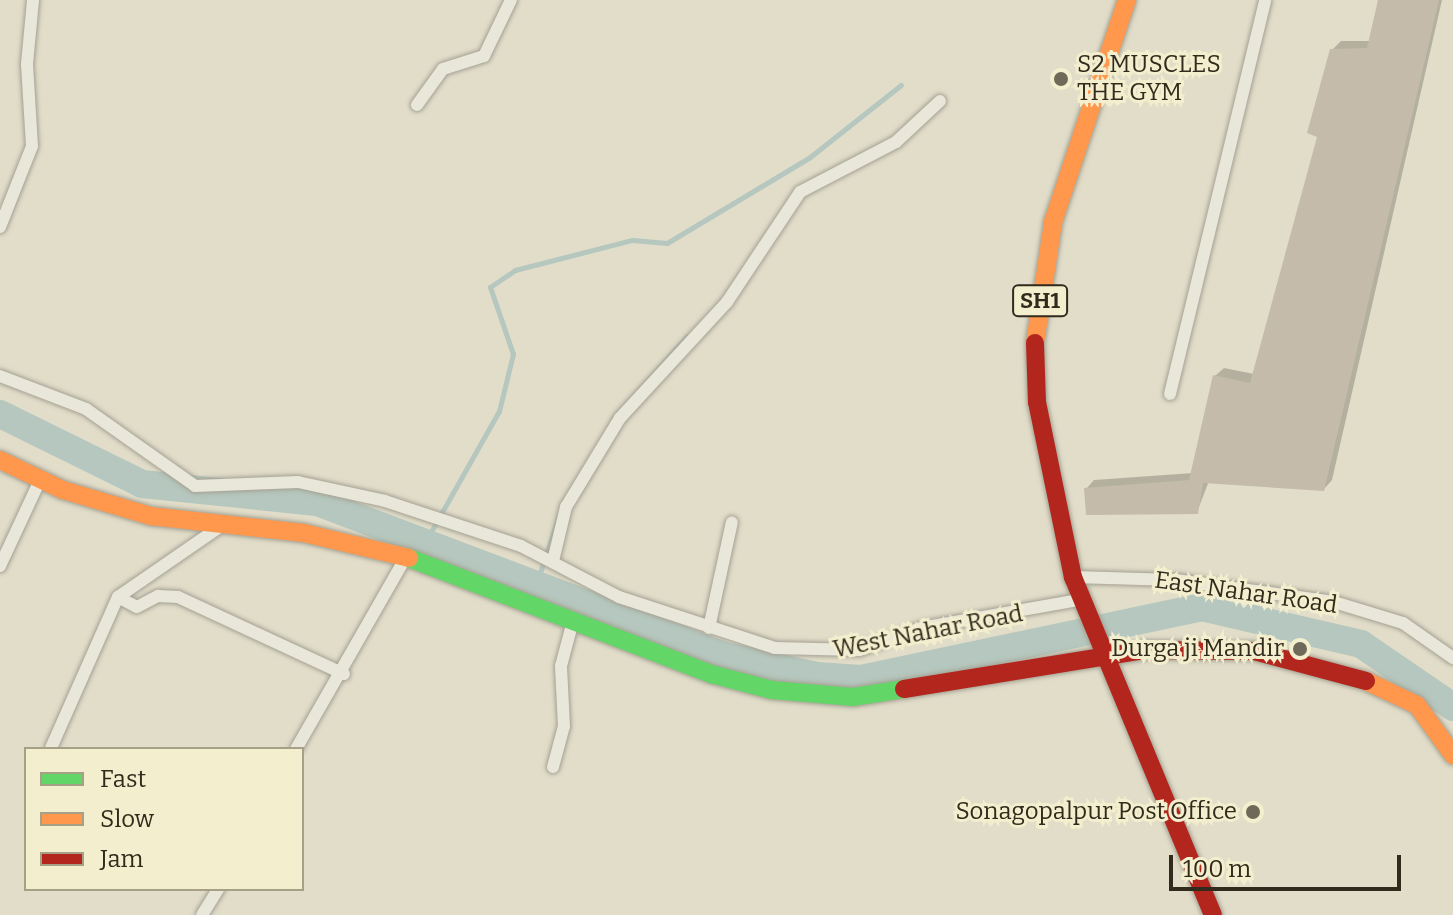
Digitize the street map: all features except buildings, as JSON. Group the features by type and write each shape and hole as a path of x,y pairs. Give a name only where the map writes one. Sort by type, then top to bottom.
{"street":[{"path":"0,227 32,146 27,50 33,0"},
{"path":"417,105 443,69 484,56 511,0"},
{"name":"SH1","path":"1127,0 1053,222 1035,341 1037,402 1073,577 1213,915"},
{"path":"1170,394 1265,0"},
{"path":"552,561 566,507 620,418 727,302 782,213 819,178 896,142 940,101"},
{"name":"West Nahar Road","path":"0,376 86,409 195,486 298,482 413,509 521,546 600,590 775,648 840,653 921,628 1085,603"},
{"path":"0,460 41,478 150,516 304,533 406,557 711,674 821,697 1104,646 1254,651 1352,673 1417,705 1453,755"},
{"path":"0,566 41,478"},
{"path":"709,628 732,522"},
{"path":"51,747 118,597 224,524"},
{"path":"297,747 344,674 406,557"},
{"name":"East Nahar Road","path":"1073,577 1176,580 1334,602 1403,623 1453,658"},
{"path":"118,597 137,607 158,596 178,597 344,674"},
{"path":"553,767 564,726 561,666 573,621"},
{"path":"202,915 217,891"}],"waterway":[{"path":"424,544 499,411 513,354 490,287 515,270 632,240 667,243 810,157 901,85"},
{"path":"613,419 687,336"},
{"path":"0,414 142,484 317,502 721,655 817,676 861,679 1202,607 1361,644 1453,707"},
{"path":"535,588 559,515"}],"traffic: fast":[{"path":"409,558 711,674 772,690 853,697 904,689"}],"traffic: slow":[{"path":"1035,343 1053,222 1127,0"},
{"path":"0,460 63,490 150,516 304,533 409,558"},
{"path":"1366,681 1417,705 1453,755"}],"traffic: jam":[{"path":"1035,343 1037,402 1073,577 1213,915"},
{"path":"904,689 1144,650 1254,651 1366,681"}],"place":[{"name":"S2 MUSCLES THE GYM","path":"1061,79"},
{"name":"Durga ji Mandir","path":"1300,649"},
{"name":"Sonagopalpur Post Office","path":"1253,812"}]}
